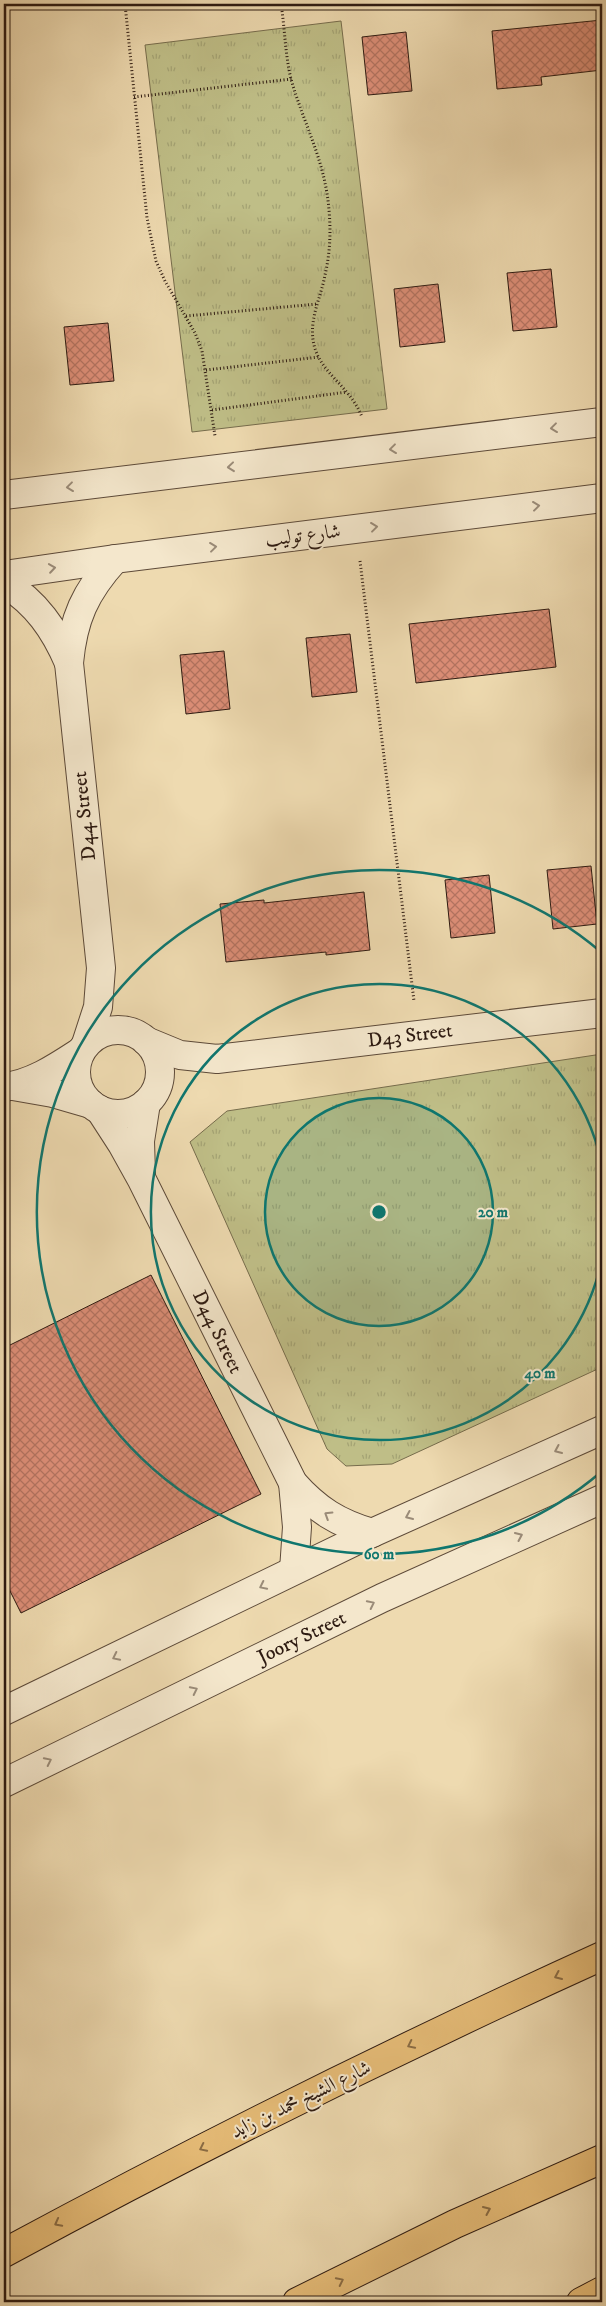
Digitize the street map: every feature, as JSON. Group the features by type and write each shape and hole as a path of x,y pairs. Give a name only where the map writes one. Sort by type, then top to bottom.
{"highway":[{"name":"شارع الشيخ محمد بن زايد","path":"4,2253 134,2182 459,2021 602,1956"},
{"path":"297,2302 455,2224 602,2159"},
{"path":"580,2302 602,2291"}],"street":[{"path":"4,495 602,422"},
{"name":"شارع توليب","path":"4,575 116,559 602,498"},
{"name":"D44 Street","path":"83,1048 98,1007 101,968 69,663 71,640 77,617 99,576 116,559"},
{"name":"D44 Street","path":"4,583 32,604 47,621 60,642 69,663"},
{"name":"D44 Street","path":"101,968 116,1002 140,1037"},
{"name":"D43 Street","path":"140,1037 180,1055 217,1059 602,1013"},
{"path":"109,1030 126,1030 140,1037 158,1059 159,1076 150,1097 129,1112 119,1114 53,1093 8,1087 48,1072 83,1048 92,1038 109,1030"},
{"path":"83,1048 75,1070 76,1080 79,1089 96,1107"},
{"name":"D43 Street","path":"150,1097 185,1073 217,1059"},
{"name":"D44 Street","path":"142,1180 140,1141 150,1097"},
{"name":"D44 Street","path":"96,1107 122,1144 142,1180 293,1483 309,1501 328,1515 349,1526 372,1533"},
{"path":"4,1711 372,1533 602,1430"},
{"name":"D44 Street","path":"293,1483 297,1527 294,1570"},
{"name":"Joory Street","path":"4,1782 382,1598 602,1499"}],"path":[{"path":"125,4 151,239 165,281 186,316 202,351 212,410 218,468"},
{"path":"282,4 285,46 292,80 317,150 326,184 329,210 328,256 323,288 313,320 312,335 318,357 326,369 348,392 362,417 368,452"},
{"path":"134,96 292,80"},
{"path":"186,316 317,304"},
{"path":"206,370 318,357"},
{"path":"212,410 348,392"},
{"path":"356,529 418,1034"}],"green space":[{"path":"341,21 387,409 192,432 145,45"},
{"path":"602,1054 602,1367 392,1464 346,1466 327,1449 190,1142 227,1111"}],"building":[{"path":"602,20 602,70 541,77 542,85 497,89 492,31"},
{"path":"406,32 412,91 368,95 362,37"},
{"path":"551,269 557,327 513,331 507,273"},
{"path":"438,284 445,342 400,347 394,289"},
{"path":"108,323 114,381 70,385 64,327"},
{"path":"549,609 556,667 416,683 409,624"},
{"path":"350,634 357,692 312,697 306,638"},
{"path":"224,651 230,709 186,714 180,655"},
{"path":"591,866 597,924 553,929 547,870"},
{"path":"489,875 495,933 451,938 445,880"},
{"path":"364,892 370,950 326,955 326,952 226,962 220,904 264,900 264,903"},
{"path":"151,1275 261,1494 21,1613 4,1579 4,1348"}]}
